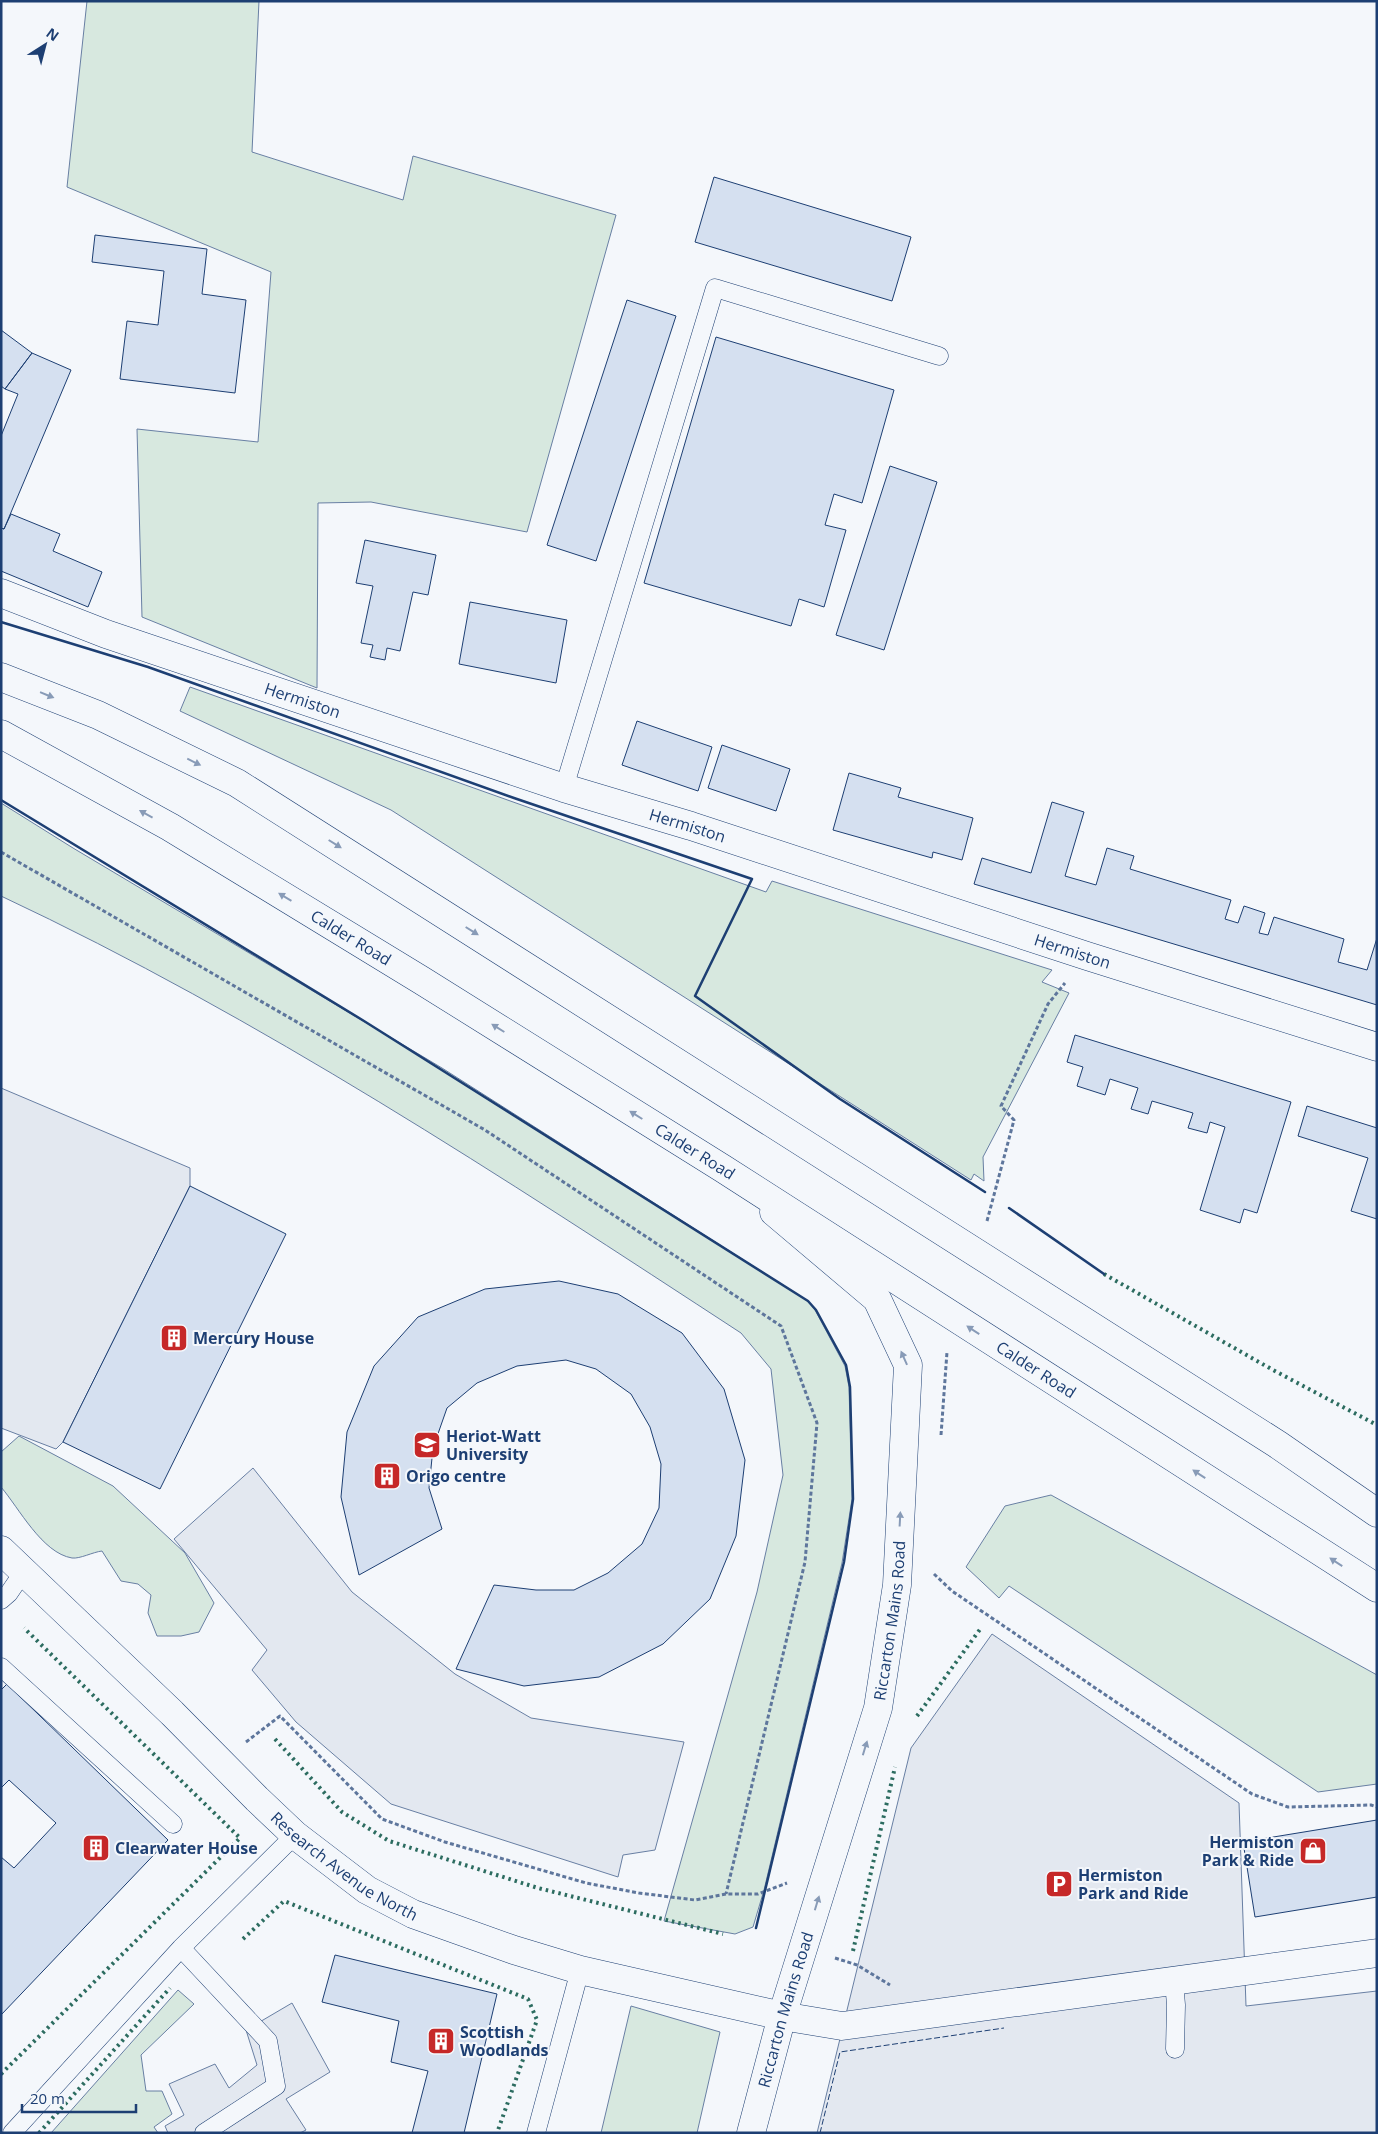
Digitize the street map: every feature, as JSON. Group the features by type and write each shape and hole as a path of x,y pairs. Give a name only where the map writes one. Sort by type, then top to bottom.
{"street":[{"name":"Hermiston","path":"1,593 106,634 564,788 691,826 1078,953 1377,1047"},
{"path":"1,677 98,715 238,783 1277,1444 1377,1513"},
{"name":"Calder Road","path":"1,734 178,832 430,985 722,1168 1377,1588"},
{"name":"Riccarton Mains Road","path":"722,1168 877,1299 908,1365 897,1585 878,1708 782,2016 751,2133"},
{"name":"Research Avenue North","path":"1,1550 172,1713 219,1762 295,1835 366,1890 413,1914 514,1950 580,1970 782,2016 842,2026 1377,1953"}],"lane":[{"path":"564,788 715,288 939,356"},
{"path":"1,1600 9,1593 24,1571"},
{"path":"1,1667 173,1824"},
{"path":"12,2133 181,1948 295,1835"},
{"path":"181,1948 268,2041 276,2086 204,2133"},
{"path":"536,2133 580,1970"},
{"path":"1174,1981 1176,2005 1175,2049"}],"path":[{"path":"1,852 485,1130 781,1326 817,1423 805,1562 726,1894"},
{"path":"934,1574 952,1591 1252,1794 1288,1807 1371,1805 1377,1807"},
{"path":"219,1762 280,1716 382,1819 444,1842 586,1883 639,1893 695,1900 726,1894 758,1894 786,1885"},
{"path":"784,1894 790,1876"},
{"path":"803,1949 857,1965 938,2012"}],"shaded area":[{"path":"87,1 259,1 252,152 403,200 413,156 616,215 527,532 371,502 318,503 317,688 142,617 137,429 258,442 271,272 67,187"},
{"path":"190,687 766,892 772,881 1052,970 1042,982 1069,993 983,1157 984,1181 974,1174 971,1180 391,810 180,711"},
{"path":"1,803 442,1068 808,1301 815,1310 845,1366 849,1387 852,1499 842,1563 764,1890 753,1927 735,1934 664,1921 757,1592 783,1475 771,1369 741,1333 561,1216 379,1102 193,994 98,943 1,896"},
{"path":"1,1088 190,1168 190,1186 63,1442 56,1449 1,1428"},
{"path":"19,1436 113,1486 185,1553 214,1603 199,1632 181,1636 157,1636 148,1613 151,1595 138,1584 121,1581 102,1551 72,1558 51,1548 41,1539 1,1487 1,1452"},
{"path":"253,1468 352,1592 455,1674 531,1718 684,1742 655,1850 623,1855 618,1877 391,1804 296,1722 252,1670 267,1650 174,1539"},
{"path":"1051,1495 1377,1675 1377,1784 1318,1792 1009,1586 999,1598 966,1567 1005,1506"},
{"name":"Hermiston Park and Ride","path":"992,1634 1239,1803 1246,2006 1377,1991 1377,2133 817,2133 911,1748"},
{"path":"178,1990 194,2004 141,2055 146,2091 162,2091 172,2114 154,2127 158,2133 51,2133"},
{"path":"292,2003 330,2072 286,2099 306,2130 300,2133 168,2133 165,2126 184,2115 169,2084 215,2064 229,2088 257,2065 246,2030"},
{"path":"631,2006 720,2032 697,2133 601,2133"}],"building":[{"path":"714,177 911,237 892,301 695,242"},
{"path":"95,235 207,249 202,294 246,300 235,393 120,379 127,321 158,325 164,271 92,262"},
{"path":"627,300 676,316 596,561 547,545"},
{"path":"1,330 32,353 5,389 1,386"},
{"path":"716,337 894,390 862,503 834,494 825,525 846,530 824,607 799,599 791,626 644,583"},
{"path":"32,353 71,370 4,529 1,528 1,436 18,394 5,389"},
{"path":"890,466 937,482 884,650 836,635"},
{"path":"11,514 60,534 53,551 102,572 88,607 1,571 1,528 4,529"},
{"path":"365,540 436,555 428,595 413,592 400,651 387,648 385,660 370,657 373,645 361,643 373,586 356,583"},
{"path":"470,602 567,620 556,683 459,664"},
{"path":"637,721 712,747 698,791 622,765"},
{"path":"722,745 790,769 776,811 708,788"},
{"path":"849,773 901,788 898,797 973,818 962,860 933,852 932,858 833,830"},
{"path":"1052,802 1084,812 1065,876 1096,885 1107,848 1134,856 1130,869 1231,900 1225,919 1238,923 1244,906 1265,913 1259,933 1268,935 1274,917 1344,939 1338,962 1367,970 1377,938 1377,1005 974,884 982,858 1031,873"},
{"path":"1075,1035 1291,1102 1257,1213 1244,1209 1240,1223 1200,1210 1225,1127 1210,1122 1207,1133 1188,1128 1193,1113 1152,1101 1148,1114 1131,1109 1138,1088 1110,1079 1105,1095 1077,1086 1083,1067 1067,1062"},
{"path":"1307,1106 1377,1128 1377,1219 1351,1211 1368,1158 1298,1136"},
{"name":"Mercury House","path":"190,1186 286,1234 160,1489 63,1442"},
{"name":"Origo centre","path":"559,1281 618,1294 682,1333 724,1389 745,1460 736,1536 710,1599 663,1644 599,1677 524,1686 456,1669 494,1585 536,1590 574,1590 608,1573 642,1544 659,1508 661,1464 650,1427 631,1394 596,1369 566,1360 517,1366 477,1383 447,1408 433,1448 429,1488 442,1529 359,1575 341,1497 347,1432 374,1366 418,1317 485,1289"},
{"name":"Clearwater House","path":"7,1684 168,1840 1,2015 1,1857 14,1868 56,1823 9,1780 1,1788 1,1690"},
{"path":"1377,1820 1377,1897 1255,1917 1243,1842"},
{"name":"Scottish Woodlands","path":"335,1955 497,1994 464,2133 412,2133 428,2071 391,2062 399,2021 322,2002"}],"hedge":[{"path":"1104,1274 1273,1370 1377,1425"},
{"path":"1,2074 240,1838 24,1628"},
{"path":"917,1716 981,1628"},
{"path":"275,1739 342,1812 389,1841 538,1888 723,1934"},
{"path":"853,1951 895,1767"},
{"path":"243,1939 284,1901 528,1999 537,2020 497,2133"},
{"path":"39,2133 170,1988"}],"fence":[{"path":"820,2133 840,2052 1004,2028"}],"wall":[{"path":"1,622 148,667 514,798 752,879 695,996 840,1099 985,1192"},
{"path":"1,800 364,1021 808,1301 816,1310 846,1365 850,1387 853,1499 844,1562 756,1928"},
{"path":"1009,1208 1104,1274"}],"place":[{"name":"Mercury House","path":"174,1338"},
{"name":"Heriot-Watt University","path":"427,1445"},
{"name":"Origo centre","path":"387,1476"},
{"name":"Clearwater House","path":"96,1848"},
{"name":"Hermiston Park & Ride","path":"1313,1851"},
{"name":"Hermiston Park and Ride","path":"1059,1884"},
{"name":"Scottish Woodlands","path":"441,2041"}]}
